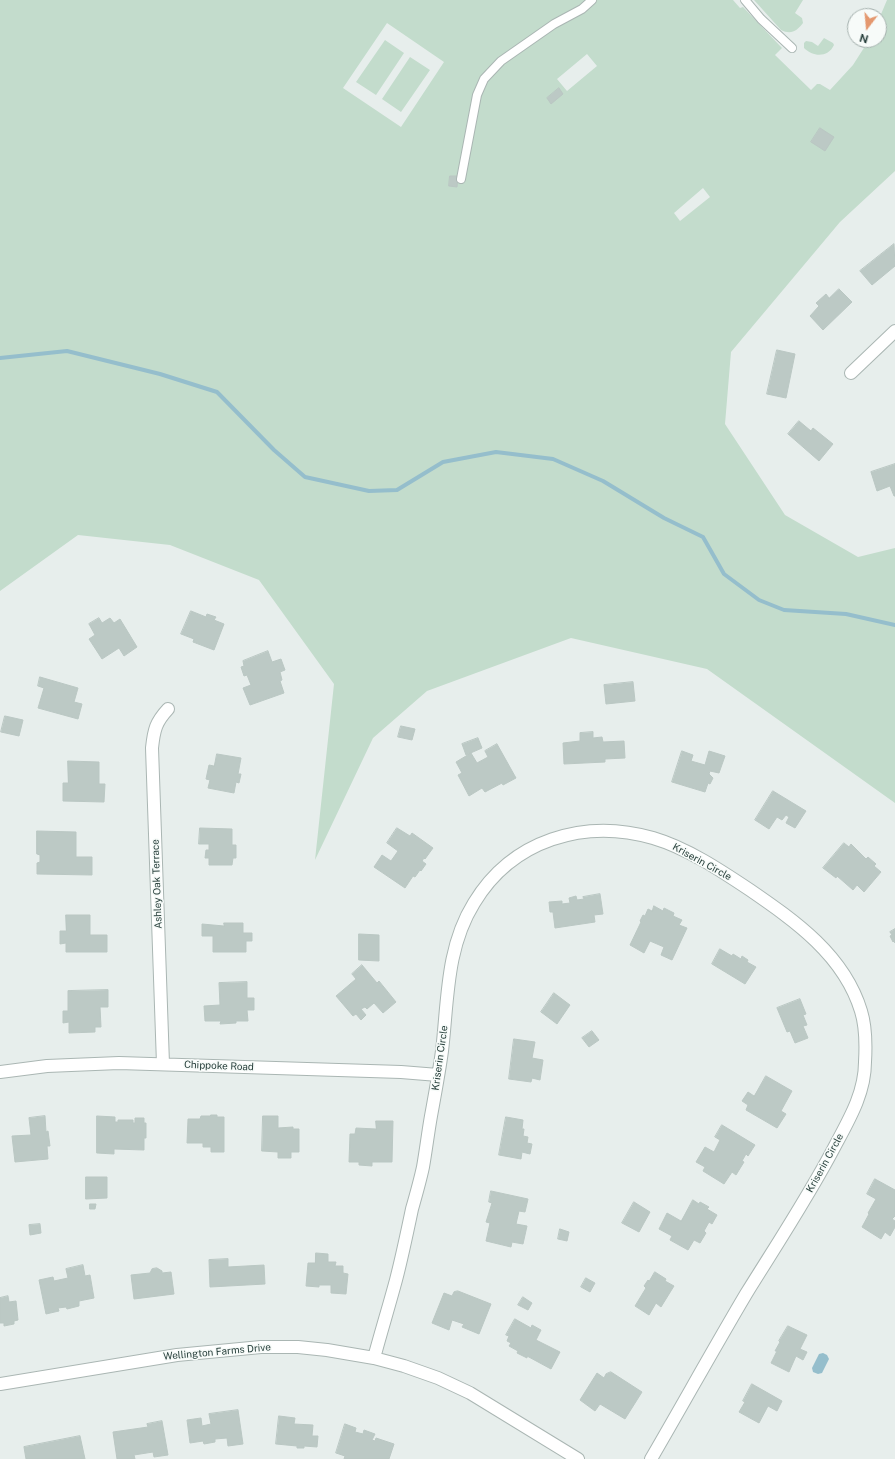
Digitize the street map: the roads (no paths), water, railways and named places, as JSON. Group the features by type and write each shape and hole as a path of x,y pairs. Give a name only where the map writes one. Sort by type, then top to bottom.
{"street":[{"path":"851,373 895,331"},
{"name":"Ashley Oak Terrace","path":"163,1064 152,748 154,734 159,719 168,709"},
{"name":"Kriserin Circle","path":"374,1358 396,1282 423,1166 442,1052 451,965 456,942 464,920 476,900 493,878 510,862 533,847 562,837 580,833 604,832 628,833 652,838 670,844 734,880 763,899 813,937 840,969 850,985 862,1014 866,1041 865,1067 862,1086 855,1107 803,1203 745,1296 652,1459"},
{"name":"Chippoke Road","path":"0,1072 47,1066 119,1063 401,1072 438,1075"},
{"name":"Wellington Farms Drive","path":"0,1384 177,1355 261,1347 298,1347 327,1350 374,1358 404,1366 438,1378 470,1393 578,1459"}],"lane":[{"path":"461,179 477,95 484,79 501,61 554,24 582,9 592,0"},
{"path":"745,0 761,19 792,48"}],"water":[{"path":"823,1353 827,1355 829,1359 822,1373 818,1374 813,1372 812,1368 819,1354"}],"waterway":[{"path":"0,358 67,351 160,374 217,392 274,450 305,477 369,491 397,490 443,462 496,452 553,459 603,481 664,518 703,537 724,574 759,600 784,610 846,614 895,625"}]}
